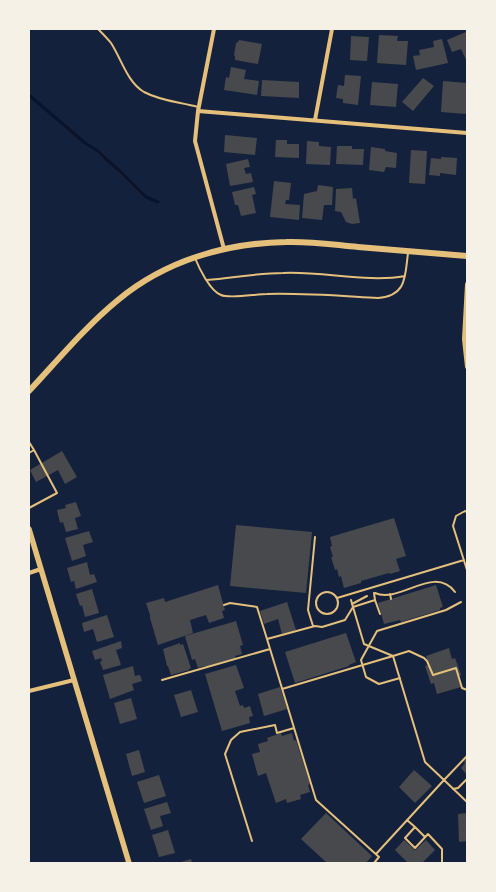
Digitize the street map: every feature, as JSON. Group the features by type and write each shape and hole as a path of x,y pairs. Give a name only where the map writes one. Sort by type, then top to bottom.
{"main road":[{"path":"29,391 95,319 118,300 139,284 166,269 195,257 247,244 287,242 467,256"}],"street":[{"path":"214,29 199,109 195,141 224,249"},
{"path":"316,120 332,29"},
{"path":"199,109 362,125 467,133"},
{"path":"467,284 464,339 467,367"},
{"path":"29,529 129,863"},
{"path":"29,573 41,569"},
{"path":"29,691 74,680"}],"lane":[{"path":"98,29 110,42 125,70 142,91 171,102 199,109"},
{"path":"195,257 199,269 219,295 307,294 385,298 397,293 402,284 405,276 408,251"},
{"path":"207,280 283,273 336,274 388,279 405,276"},
{"path":"29,442 57,493 29,508"},
{"path":"29,453 34,450"},
{"path":"467,512 465,511 456,516 453,526 467,570"},
{"path":"337,598 464,560"},
{"path":"329,592 337,598 337,609 331,614 323,614 317,609 317,598 322,593 329,592"}],"path":[{"path":"313,626 308,610 315,537"},
{"path":"380,614 374,593 380,595 390,594 425,583 437,581 447,584 455,592"},
{"path":"349,594 364,644 393,656"},
{"path":"390,594 391,599"},
{"path":"267,639 313,626 322,627 345,620 353,607 375,600"},
{"path":"400,678 379,684 366,677 361,660 377,631 446,610 461,602"},
{"path":"224,605 230,603 257,608 316,800 379,857 374,863"},
{"path":"162,680 270,649"},
{"path":"282,689 409,651 428,661 433,675 456,668 462,688 467,690"},
{"path":"393,656 425,762 467,802"},
{"path":"252,841 225,754 232,740 240,732 275,725 277,733 294,728"},
{"path":"376,854 467,756"},
{"path":"453,789 458,788 467,779"},
{"path":"407,820 425,838"},
{"path":"415,827 405,838 415,848 428,834 442,849 442,863"}],"building":[{"path":"465,29 467,29 467,62 461,49 452,52 447,40 466,32"},
{"path":"379,35 398,36 397,41 408,41 406,65 377,63"},
{"path":"351,36 369,37 367,61 350,60"},
{"path":"442,39 448,63 416,70 413,56 420,55 419,50 434,47 433,41"},
{"path":"239,40 262,44 258,64 235,60 234,55 236,43"},
{"path":"231,67 246,70 244,79 259,81 257,95 224,90 226,77 229,78"},
{"path":"345,75 361,76 358,105 343,103 343,99 336,98 338,85 344,86"},
{"path":"423,78 434,86 413,111 402,102"},
{"path":"262,80 299,82 299,98 261,96"},
{"path":"443,81 467,83 466,114 441,112"},
{"path":"372,82 398,84 396,107 370,105"},
{"path":"225,135 257,138 255,155 224,152"},
{"path":"276,140 287,140 287,144 299,144 299,158 275,157"},
{"path":"307,141 319,142 319,146 331,147 330,165 306,164"},
{"path":"337,146 352,146 352,149 364,149 363,165 336,164"},
{"path":"371,147 397,153 396,168 386,167 384,172 369,170"},
{"path":"411,150 427,151 425,184 409,183"},
{"path":"441,157 457,158 456,175 440,173 440,176 429,175 431,158 441,159"},
{"path":"248,159 250,167 244,168 246,174 251,173 253,182 230,186 226,164"},
{"path":"274,181 291,183 289,200 286,200 285,204 300,205 299,220 270,217"},
{"path":"318,185 333,187 332,205 324,205 322,220 302,218 304,194 317,191"},
{"path":"254,187 256,194 252,195 256,213 241,216 238,205 235,205 232,192"},
{"path":"352,188 353,199 356,198 360,223 352,224 346,222 341,212 335,211 336,189"},
{"path":"62,451 77,477 65,484 58,470 36,482 30,470"},
{"path":"76,502 81,516 75,518 78,529 66,532 63,522 60,523 57,510 66,508 65,505"},
{"path":"394,518 406,556 396,559 400,571 361,581 361,583 344,588 341,576 339,577 337,569 335,570 331,557 333,557 330,547 332,546 330,537"},
{"path":"236,525 312,532 306,593 230,586"},
{"path":"89,531 93,542 83,545 86,556 72,561 65,538"},
{"path":"87,562 90,575 94,574 97,582 76,589 74,581 71,582 67,568"},
{"path":"218,585 225,610 222,611 224,618 209,623 206,615 190,620 193,633 158,645 146,603 164,598 165,602"},
{"path":"436,585 443,607 440,608 440,610 401,622 400,620 384,624 378,603"},
{"path":"92,589 99,613 85,617 82,605 80,606 76,594"},
{"path":"287,602 296,630 282,634 278,619 264,624 260,611"},
{"path":"107,615 114,637 97,642 93,629 84,632 82,623"},
{"path":"236,621 243,645 240,646 242,654 235,656 236,658 198,668 195,659 192,660 185,636"},
{"path":"346,633 356,662 349,666 295,683 285,652"},
{"path":"121,641 122,648 116,650 121,665 103,670 100,662 102,661 101,658 95,660 92,651"},
{"path":"180,643 180,645 183,644 191,668 189,670 171,675 163,649"},
{"path":"449,648 452,659 455,658 461,675 458,677 461,687 437,694 434,683 431,684 425,666 429,665 426,656"},
{"path":"236,665 244,688 235,691 240,706 243,705 244,708 250,706 253,716 249,717 250,723 222,731 205,674"},
{"path":"133,666 135,676 140,675 142,681 132,684 134,690 110,699 103,675"},
{"path":"280,687 287,709 264,716 258,694"},
{"path":"191,690 198,712 181,717 174,695"},
{"path":"131,698 137,719 120,724 114,703"},
{"path":"281,733 282,736 292,733 294,741 296,740 310,784 308,785 310,792 300,795 301,799 287,803 286,799 276,803 266,773 258,776 252,754 260,752 258,744 268,741 267,738"},
{"path":"139,750 145,772 132,776 126,754"},
{"path":"467,758 467,775 461,768"},
{"path":"414,770 432,786 415,803 399,787"},
{"path":"159,775 166,796 144,803 137,782"},
{"path":"167,802 171,813 160,816 163,826 151,830 144,809"},
{"path":"326,813 372,856 366,863 327,863 301,839"},
{"path":"467,813 467,841 459,842 458,814"},
{"path":"168,830 175,853 159,857 152,835"},
{"path":"404,840 415,850 426,840 435,850 422,863 408,863 395,850"},
{"path":"191,859 192,863 178,863"}],"waterway":[{"path":"29,95 85,143 98,151 146,197 158,202"}]}
